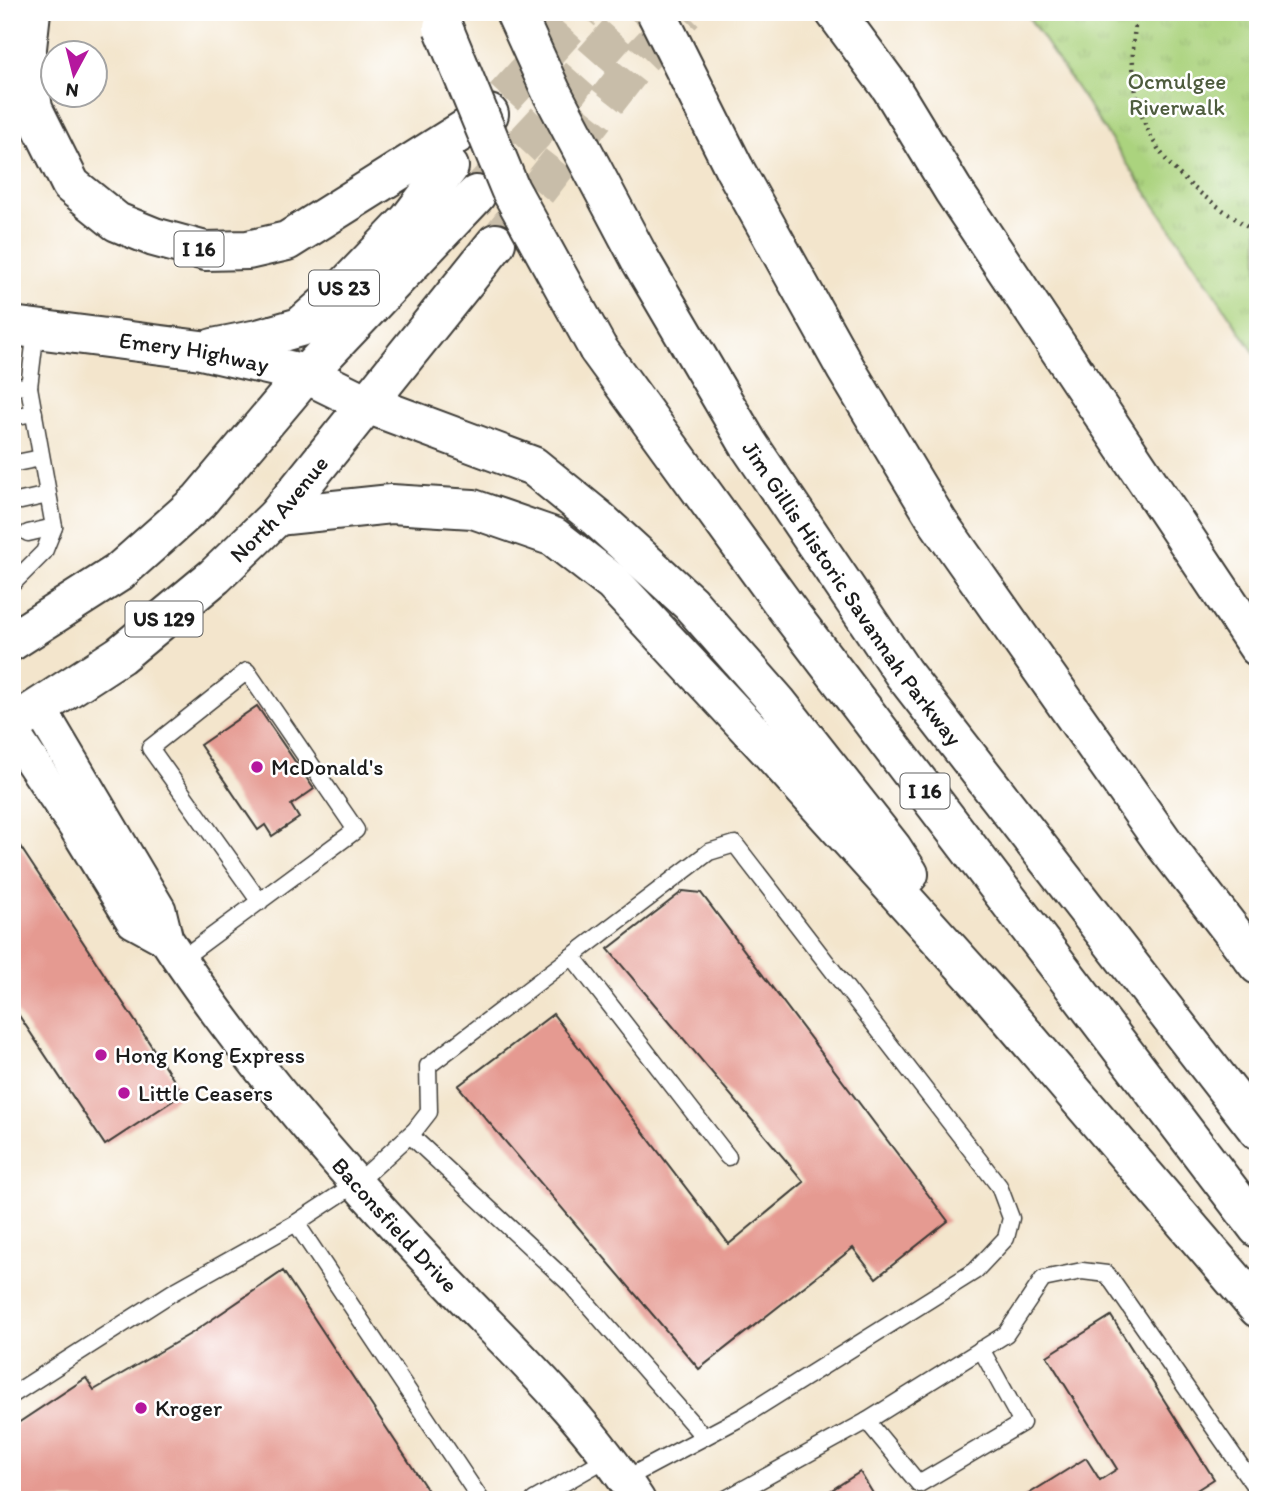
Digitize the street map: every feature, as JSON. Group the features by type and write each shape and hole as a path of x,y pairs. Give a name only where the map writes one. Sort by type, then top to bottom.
{"highway":[{"name":"I 16","path":"31,12 26,57 33,109 71,185 117,222 154,237 205,251 248,250 287,241 489,114"},
{"name":"Jim Gillis Historic Savannah Parkway","path":"515,12 551,90 641,261 749,445 903,673 1258,1130"},
{"path":"656,12 734,168 846,369 938,522 1166,846 1258,965"},
{"path":"835,12 891,88 953,190 1258,647"},
{"path":"863,12 891,88"},
{"name":"I 16","path":"437,17 510,189 598,349 792,615 1258,1228"},
{"name":"US 23","path":"201,350 258,340 300,327 342,290 409,220 449,167"},
{"name":"US 129","path":"12,641 118,573 164,534 208,491 306,374 476,195"},
{"name":"North Avenue","path":"22,722 120,655 215,576 277,516 496,243"},
{"name":"Emery Highway","path":"24,327 201,350 306,374 367,404 533,466 597,518 690,604 777,702 892,848 993,998"},
{"path":"277,516 391,504 473,509 554,537 613,583 769,750 993,998 1258,1308"}],"street":[{"name":"Baconsfield Drive","path":"22,722 159,910 173,949 282,1096 438,1272 551,1388 624,1478"}],"lane":[{"path":"12,584 44,551 54,527 34,413 21,387 24,327"},
{"path":"12,417 34,413"},
{"path":"16,463 41,458"},
{"path":"21,501 48,495"},
{"path":"28,533 54,527"},
{"path":"173,949 260,902 356,830 247,671 149,748 260,902"},
{"path":"12,1395 173,1292 296,1223 357,1183 410,1135 429,1112 428,1066 709,852 735,844 999,1186 1011,1218 1006,1238 975,1271 742,1417 624,1478 534,1500"},
{"path":"572,956 728,1157"},
{"path":"410,1135 570,1284 704,1437"},
{"path":"296,1223 481,1500"},
{"path":"728,1499 867,1421 1006,1334 1043,1279 1082,1271 1107,1274 1258,1491"},
{"path":"867,1421 919,1484 1022,1423 981,1349"}],"path":[{"path":"1136,12 1132,64 1142,121 1153,142 1171,167 1195,191 1258,234"}],"green space":[{"name":"Ocmulgee Riverwalk","path":"1025,12 1258,12 1258,358"}],"building":[{"name":"McDonald's","path":"257,706 314,789 291,805 299,818 272,836 265,825 258,830 200,745"},
{"path":"12,834 183,1094 105,1145 12,1005"},
{"path":"683,891 701,893 948,1221 876,1278 853,1248 699,1369 458,1086 553,1014 729,1244 804,1182 608,949"},
{"path":"283,1271 434,1500 12,1500 12,1427 86,1378 94,1390 192,1333"},
{"path":"1111,1316 1214,1479 1181,1500 1019,1500 1086,1458 1100,1480 1117,1469 1047,1356"},
{"path":"860,1472 877,1500 816,1500"}],"tunnel":[{"path":"468,142 489,114 582,12"},
{"path":"481,190 550,116 577,79 636,12"},
{"path":"502,236 642,56 685,12"}],"place":[{"name":"McDonald's","path":"257,767"},
{"name":"Hong Kong Express","path":"101,1055"},
{"name":"Little Ceasers","path":"124,1093"},
{"name":"Kroger","path":"141,1408"}]}
